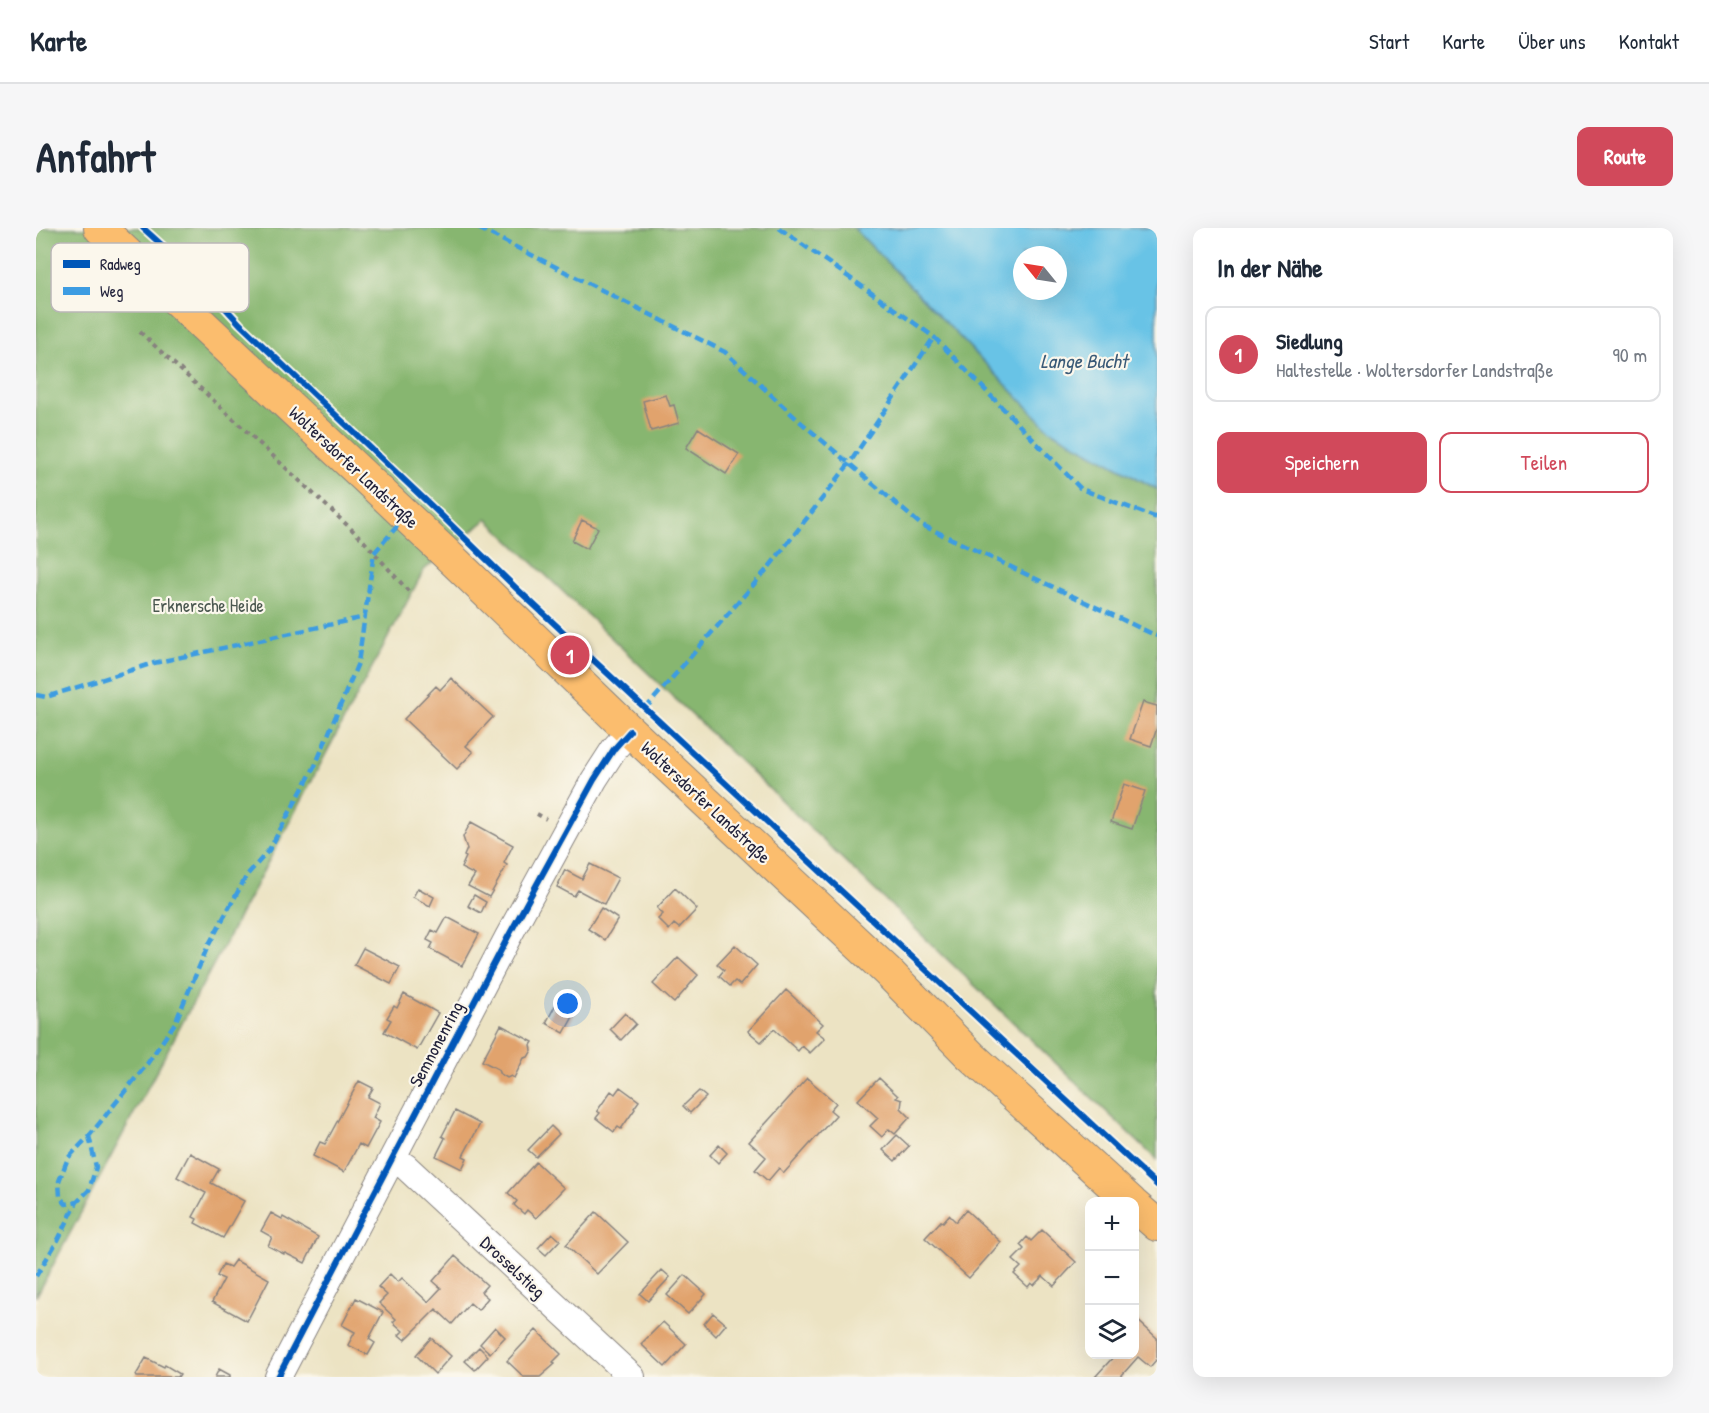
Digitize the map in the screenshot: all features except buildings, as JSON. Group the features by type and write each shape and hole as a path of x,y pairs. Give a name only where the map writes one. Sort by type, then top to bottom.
{"main road":[{"name":"Woltersdorfer Landstraße","path":"100,228 116,243"},
{"name":"Woltersdorfer Landstraße","path":"189,312 456,563 630,731 887,971 971,1056 1126,1197"},
{"name":"Woltersdorfer Landstraße","path":"1139,1208 1157,1225"}],"street":[{"name":"Semnonenring","path":"278,1377 508,937 594,780 614,749 630,731"},
{"name":"Drosselstieg","path":"393,1158 406,1167 632,1377"}],"path":[{"path":"140,332 361,538 411,594"}],"green space":[{"name":"Erknersche Heide","path":"36,228 854,228 1050,430 1157,489 1157,1160 487,519 424,570 36,1297"}],"water":[{"name":"Lange Bucht","path":"854,228 1157,228 1157,489 1050,430"}],"marked path":[{"path":"478,228 725,352 797,419 920,524 1157,636"},
{"path":"779,228 934,337 1081,489 1157,518"},
{"path":"645,709 769,567 849,464 934,337"},
{"path":"89,1136 96,1167 89,1190 77,1202 66,1204 60,1197 59,1181 68,1158 89,1136 147,1064 175,1023 208,946 247,875 269,850 315,766 358,663 374,553 406,516"},
{"path":"36,695 46,697 154,663 365,617"},
{"path":"36,1276 77,1202"}],"cycle path":[{"path":"143,228 160,243"},
{"path":"229,312 516,588 1157,1185"},
{"path":"278,1377 508,937 594,780 614,749 630,731"}],"place":[{"name":"Siedlung","path":"570,655"}]}
